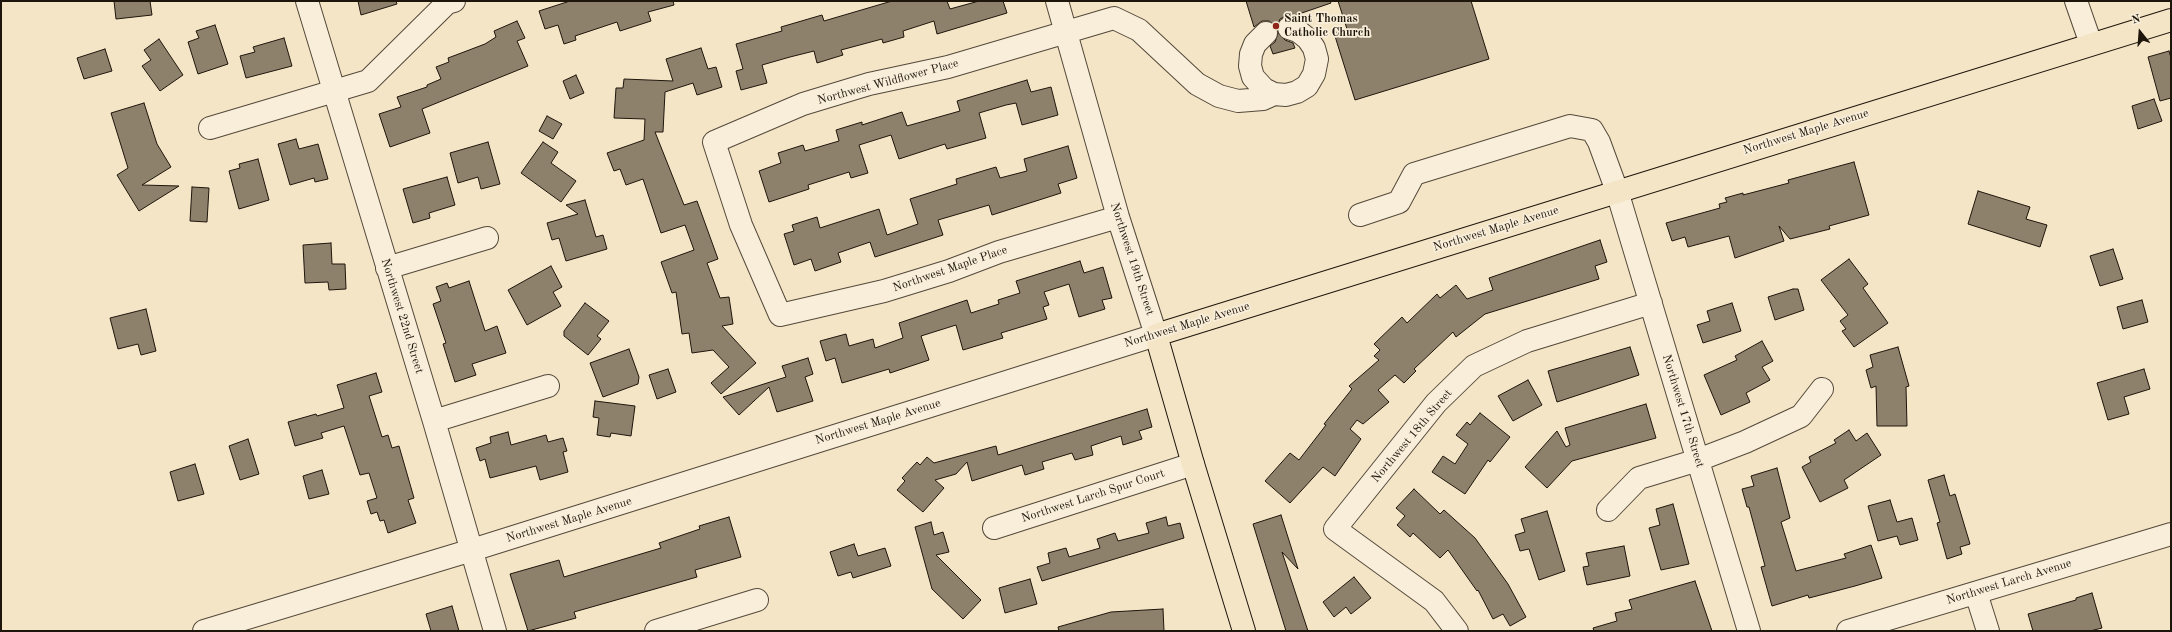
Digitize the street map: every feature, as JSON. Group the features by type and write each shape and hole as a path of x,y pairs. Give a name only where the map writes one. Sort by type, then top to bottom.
{"main road":[{"name":"Northwest Maple Avenue","path":"1156,335 2171,20"},
{"name":"Northwest 19th Street","path":"1156,335 1193,464 1244,631"}],"street":[{"name":"Northwest 22nd Street","path":"307,1 434,421 495,631"},
{"path":"210,128 333,90 368,81 446,3 454,1"},
{"name":"Northwest 19th Street","path":"1057,1 1118,217 1156,335"},
{"path":"2076,1 2091,44"},
{"name":"Northwest Wildflower Place","path":"780,315 741,225 714,142 804,104 869,84 948,67 1114,18 1139,30 1197,84 1219,96 1238,101 1264,99 1274,94 1286,95 1297,92 1307,86 1314,74 1317,59 1314,48 1308,39 1289,28"},
{"path":"1266,34 1255,44 1250,54 1250,66 1254,77 1264,89 1274,94"},
{"name":"Northwest 17th Street","path":"1360,215 1399,202 1414,174 1570,126 1592,130 1599,142 1617,191 1749,631"},
{"name":"Northwest Maple Place","path":"780,315 884,291 949,271 999,252 1118,217"},
{"path":"387,268 487,238"},
{"name":"Northwest 18th Street","path":"1458,631 1434,601 1335,529 1436,403 1474,366 1527,341 1651,303"},
{"name":"Northwest Maple Avenue","path":"204,631 472,550 1156,335"},
{"path":"434,421 548,386"},
{"path":"1608,510 1639,478 1698,460 1745,442 1801,416 1822,389"},
{"name":"Northwest Larch Spur Court","path":"994,528 1193,464"},
{"name":"Northwest Larch Avenue","path":"1848,631 2171,534"},
{"path":"1976,593 1988,631"},
{"path":"656,631 757,600"}],"building":[{"path":"114,1 150,1 152,15 116,19"},
{"path":"358,1 396,1 397,4 361,15"},
{"path":"570,1 673,1 674,5 648,12 651,21 620,31 617,22 575,36 576,40 564,44 558,25 545,29 539,11"},
{"path":"892,1 947,1 950,9 979,1 1003,1 1007,13 937,34 934,21 903,31 904,37 883,43 882,39 841,50 843,55 817,63 814,51 762,65 767,83 741,90 736,71 743,69 736,44 782,31 781,27 822,15 824,21"},
{"name":"Saint Thomas Catholic Church","path":"1246,1 1330,1 1331,3 1293,16 1286,16 1280,19 1277,28 1269,21 1262,21 1254,27"},
{"path":"1338,1 1471,1 1489,59 1355,100 1334,33 1347,29"},
{"path":"517,21 525,38 517,41 528,66 422,109 430,133 390,147 379,114 401,107 397,97 427,87 427,85 441,79 436,67 449,62 448,58 485,44 496,37 494,31"},
{"path":"215,25 228,64 198,74 188,42 199,38 196,31"},
{"path":"1278,33 1285,40 1293,43 1295,48 1273,54 1270,46 1275,42"},
{"path":"284,38 292,66 246,78 240,56 255,52 253,47"},
{"path":"159,39 183,75 160,91 142,66 151,60 144,50"},
{"path":"701,48 708,69 716,67 722,87 697,95 693,83 665,92 663,132 655,132 684,205 697,201 718,259 707,263 720,298 729,297 733,324 722,326 756,363 721,394 711,383 729,367 713,350 692,353 689,333 682,334 676,292 672,293 661,262 694,250 685,225 661,233 643,179 626,185 620,169 614,171 607,153 644,140 645,119 614,118 616,88 623,88 624,79 673,81 666,59"},
{"path":"105,49 112,71 84,79 77,58"},
{"path":"2169,51 2171,58 2171,98 2160,101 2148,57"},
{"path":"576,75 584,93 570,99 563,81"},
{"path":"1027,80 1031,92 1051,87 1058,115 1022,125 1016,103 1006,105 979,113 986,138 947,149 945,144 899,159 891,135 859,145 868,173 851,178 849,172 808,185 809,189 769,202 759,171 781,163 778,153 803,145 805,151 839,141 836,130 862,122 862,125 902,112 907,126 960,111 957,101"},
{"path":"2154,99 2162,121 2138,129 2132,106"},
{"path":"144,103 157,144 171,167 142,185 179,186 139,211 117,175 128,168 111,113"},
{"path":"547,116 562,124 553,139 539,131"},
{"path":"296,139 299,149 318,144 328,179 315,182 314,178 290,185 278,144"},
{"path":"488,142 500,184 481,189 478,177 458,183 450,153"},
{"path":"543,142 558,152 551,163 576,181 561,202 521,173"},
{"path":"1068,146 1077,178 1058,184 1061,193 992,215 989,205 938,220 943,235 875,257 870,242 838,253 841,262 815,271 811,259 794,265 784,234 794,231 792,225 817,217 820,228 879,209 887,235 918,224 910,199 957,184 956,179 996,167 1000,178 1027,171 1024,159"},
{"path":"258,159 269,200 239,209 229,171 240,168 239,164"},
{"path":"1854,162 1869,215 1829,226 1830,229 1790,239 1779,226 1784,241 1735,258 1729,236 1688,247 1685,237 1672,241 1666,223 1720,208 1719,204 1727,202 1725,198 1789,183 1788,180"},
{"path":"447,177 455,205 429,213 430,218 413,223 403,189"},
{"path":"192,187 209,188 207,222 190,221"},
{"path":"1978,191 2030,207 2026,219 2047,225 2040,247 1968,224"},
{"path":"585,200 596,237 603,235 607,249 566,261 559,238 552,240 547,223 578,214 566,205"},
{"path":"1600,240 1607,262 1595,266 1599,279 1485,314 1456,337 1453,332 1414,369 1416,371 1404,383 1395,375 1378,390 1389,402 1363,424 1357,420 1350,429 1361,439 1335,476 1323,467 1290,503 1265,481 1290,453 1299,460 1326,425 1324,424 1352,389 1349,386 1379,360 1374,356 1380,350 1374,344 1402,317 1407,323 1437,294 1440,298 1456,285 1467,299 1493,290 1489,278"},
{"path":"331,243 332,264 345,264 346,289 329,290 328,282 305,283 303,245"},
{"path":"2113,249 2123,279 2100,286 2090,256"},
{"path":"1849,259 1868,284 1863,288 1888,323 1854,347 1842,331 1846,329 1840,321 1848,315 1821,280"},
{"path":"1080,261 1084,273 1103,267 1112,298 1102,300 1105,309 1079,317 1069,284 1044,292 1049,305 1043,307 1047,319 1001,333 1003,338 963,350 956,325 921,336 929,360 890,373 889,369 842,383 835,358 826,361 820,341 846,334 849,346 873,339 875,348 903,338 899,323 967,300 971,313 999,304 998,300 1020,293 1016,281"},
{"path":"551,266 562,287 553,292 561,306 527,325 508,290"},
{"path":"469,281 485,331 497,326 506,353 472,364 476,375 455,382 443,344 446,343 433,304 441,301 436,287 447,283 449,288"},
{"path":"1793,289 1798,289 1804,310 1775,320 1768,297"},
{"path":"2142,300 2148,322 2123,329 2117,307"},
{"path":"585,303 609,321 597,336 601,339 588,355 564,336 564,331"},
{"path":"1732,303 1741,331 1703,343 1697,325 1710,321 1707,311"},
{"path":"146,309 156,351 141,355 138,344 118,349 110,318"},
{"path":"1762,341 1773,361 1762,367 1770,380 1746,393 1750,402 1721,415 1704,375 1737,360 1735,356"},
{"path":"1630,347 1639,375 1557,402 1548,371"},
{"path":"1898,347 1909,386 1906,387 1907,426 1877,426 1876,386 1871,388 1866,370 1873,367 1870,355"},
{"path":"629,349 639,377 638,384 603,397 590,363"},
{"path":"808,358 813,374 805,377 813,401 777,412 769,387 739,415 723,397 786,377 782,366"},
{"path":"668,369 676,392 657,399 649,375"},
{"path":"2144,369 2150,389 2124,397 2129,414 2108,420 2097,383"},
{"path":"376,373 382,392 369,396 382,437 388,435 392,448 399,446 414,498 408,500 416,523 388,533 384,520 380,521 377,512 371,514 367,501 377,498 369,473 360,475 344,426 321,433 323,438 295,446 288,422 316,414 317,416 344,408 337,385"},
{"path":"1528,380 1542,405 1513,421 1498,396"},
{"path":"595,401 635,406 631,436 611,433 610,437 597,435 599,418 593,417"},
{"path":"1646,404 1656,438 1572,461 1547,488 1525,467 1557,431 1566,447 1570,445 1565,428"},
{"path":"1147,409 1152,427 1139,431 1142,439 1123,445 1121,436 1091,446 1093,455 1075,460 1072,453 1042,462 1044,469 1025,475 1022,465 972,481 967,462 956,474 935,480 944,488 923,512 897,490 905,481 902,478 917,462 920,465 927,457 934,463 996,446 998,455"},
{"path":"1480,413 1510,437 1490,462 1488,460 1465,494 1432,472 1443,456 1455,464 1468,444 1456,435 1467,422 1470,425"},
{"path":"1849,430 1856,441 1867,433 1881,455 1844,480 1848,488 1820,502 1802,467 1811,462 1809,457 1836,443 1834,440"},
{"path":"508,432 511,445 546,435 548,442 563,438 567,451 563,452 568,472 540,480 536,466 490,478 485,459 480,461 476,448 491,443 490,437"},
{"path":"248,439 259,474 240,480 229,446"},
{"path":"195,464 204,494 178,501 170,472"},
{"path":"1777,468 1790,518 1781,522 1796,571 1846,558 1844,554 1871,545 1882,578 1809,598 1808,595 1772,606 1761,567 1765,566 1749,507 1747,507 1742,489 1754,486 1751,476"},
{"path":"322,470 329,494 309,499 303,476"},
{"path":"1944,475 1950,496 1955,494 1970,544 1960,547 1962,554 1947,559 1937,523 1940,522 1928,480"},
{"path":"1414,489 1440,514 1444,510 1475,538 1508,584 1526,617 1510,626 1503,614 1493,619 1478,590 1477,591 1448,550 1440,558 1413,533 1410,537 1397,525 1405,516 1396,508"},
{"path":"1890,500 1897,522 1912,518 1918,540 1900,545 1897,536 1878,541 1868,506"},
{"path":"1673,504 1689,564 1661,570 1649,528 1660,525 1656,509"},
{"path":"1547,511 1565,571 1539,580 1529,549 1520,551 1515,535 1525,532 1521,519"},
{"path":"1281,515 1298,569 1282,552 1308,631 1286,631 1253,524"},
{"path":"729,517 741,557 695,570 697,577 574,612 576,618 528,631 510,574 559,560 564,577 661,548 659,543 700,529 699,526"},
{"path":"1166,517 1168,526 1180,523 1184,538 1042,581 1037,567 1050,563 1048,553 1066,548 1069,557 1100,548 1097,539 1115,533 1118,541 1149,533 1146,523"},
{"path":"931,522 934,535 943,532 949,552 936,555 981,600 963,619 932,589 915,527"},
{"path":"854,544 858,556 885,548 891,566 853,578 851,572 838,576 830,552"},
{"path":"1624,546 1630,576 1587,585 1583,567 1589,566 1586,553"},
{"path":"1354,577 1371,598 1351,614 1346,607 1334,617 1323,602"},
{"path":"1030,579 1037,604 1005,613 999,588"},
{"path":"1695,581 1712,631 1594,631 1593,628 1617,621 1615,613 1632,609 1629,600"},
{"path":"2092,593 2102,628 2090,631 2033,631 2028,614 2076,600 2076,598"},
{"path":"452,606 459,631 431,631 426,614"},
{"path":"1163,609 1164,631 1059,631 1058,627 1111,612"}],"place":[{"name":"Saint Thomas Catholic Church","path":"1276,26"}]}
